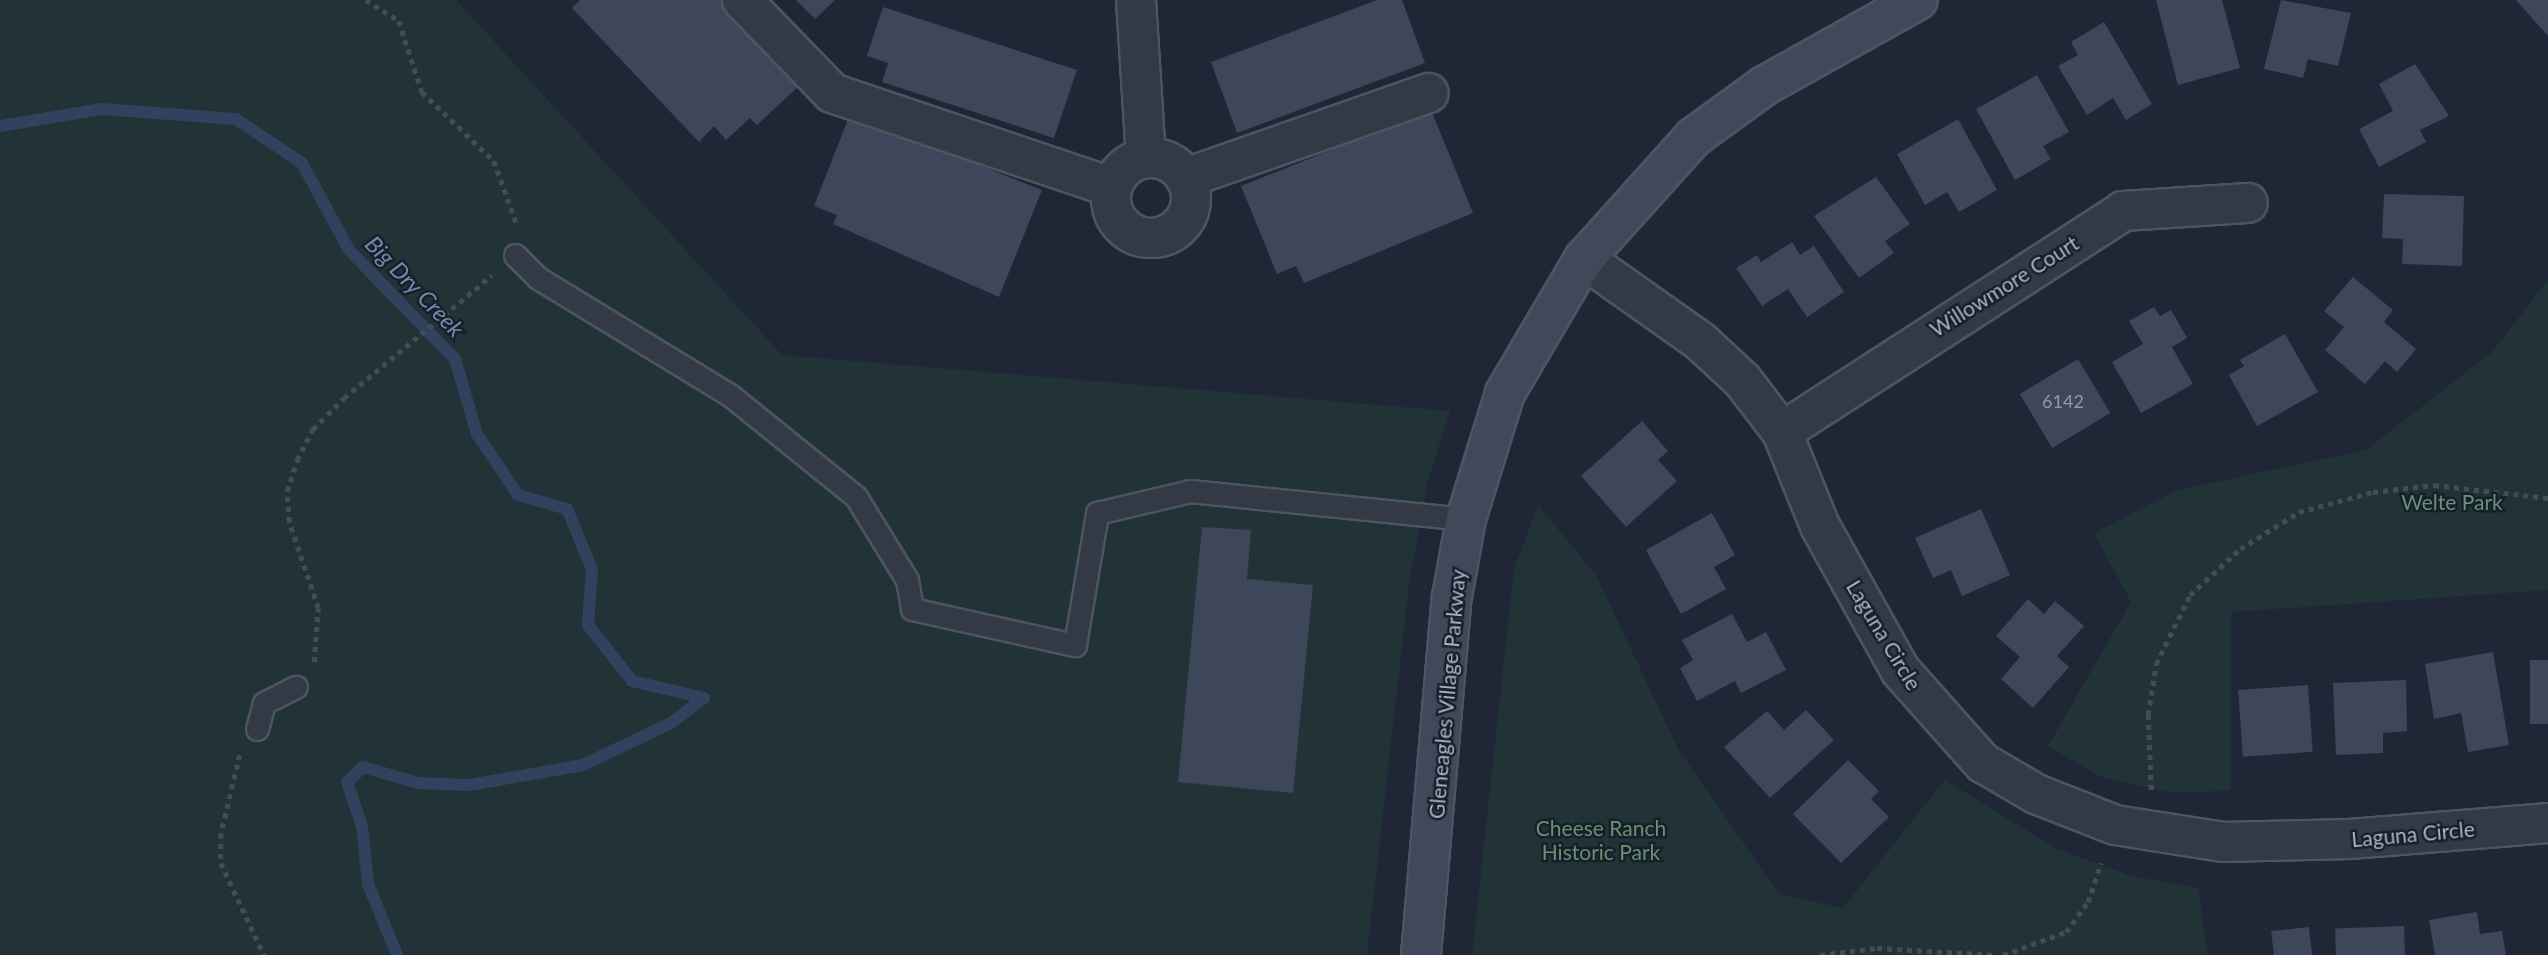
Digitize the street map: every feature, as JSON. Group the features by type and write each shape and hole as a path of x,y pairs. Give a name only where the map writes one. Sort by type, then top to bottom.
{"street":[{"path":"742,0 832,93 1112,187"},
{"path":"1136,0 1146,158"},
{"name":"Gleneagles Village Parkway","path":"1421,955 1452,597 1466,519 1505,393 1584,259 1694,137 1764,86 1918,0"},
{"path":"1186,178 1429,93"},
{"path":"1146,158 1165,159 1186,178 1188,214 1159,237 1145,237 1121,225 1112,187 1127,165 1146,158"},
{"name":"Willowmore Court","path":"1782,432 2123,211 2248,203"},
{"name":"Laguna Circle","path":"1584,259 1700,341 1782,432 1820,526 1900,670 1940,722 1983,763 2036,794 2115,825 2223,842 2338,839 2548,823"}],"lane":[{"path":"515,255 538,278 731,396 856,497 907,580 912,609 1075,645 1097,513 1190,491 1466,519"},
{"path":"257,729 264,703 296,687"}],"path":[{"path":"366,0 399,21 422,92 494,161 517,226 515,255"},
{"path":"296,687 312,670 320,628 289,522 287,491 313,429 466,297"},
{"path":"2153,833 2148,715 2156,664 2190,595 2240,548 2299,512 2373,492 2434,485 2548,498"},
{"path":"257,729 243,745 221,834 221,863 264,955"},
{"path":"2003,955 2066,932 2088,902 2115,825"},
{"path":"1820,955 1877,948 1995,955"}],"green space":[{"path":"0,0 456,0 782,355 1450,411 1428,480 1409,584 1367,955 0,955"},
{"name":"Welte Park","path":"2548,280 2548,590 2231,612 2231,791 2170,792 2101,777 2048,746 2131,602 2094,533 2178,490 2366,450 2492,352"},
{"name":"Cheese Ranch Historic Park","path":"1538,505 1596,575 1678,749 1779,894 1843,908 1945,780 2055,848 2131,876 2198,888 2208,955 1472,955 1514,569"}],"building":[{"path":"580,0 722,0 801,84 757,125 750,118 726,140 714,126 699,142 572,8"},
{"path":"796,0 835,0 815,19"},
{"path":"1377,0 1402,0 1425,63 1237,133 1211,62"},
{"path":"2156,0 2222,0 2240,68 2178,85"},
{"path":"2281,0 2351,13 2338,66 2308,59 2303,78 2264,69"},
{"path":"2516,0 2548,0 2548,36"},
{"path":"883,7 1077,70 1054,138 882,82 888,63 867,56"},
{"path":"2104,22 2152,104 2126,120 2113,98 2087,115 2058,66 2078,55 2071,42"},
{"path":"2415,64 2449,116 2420,130 2426,142 2379,167 2359,129 2393,111 2379,84"},
{"path":"2037,75 2069,132 2043,146 2051,159 2015,180 1976,109"},
{"path":"1431,110 1473,213 1304,283 1296,266 1277,274 1241,186"},
{"path":"850,114 1042,190 999,297 833,224 837,215 814,206"},
{"path":"1958,119 1997,190 1959,212 1947,192 1925,205 1897,154"},
{"path":"1876,177 1910,224 1885,241 1894,253 1859,278 1814,216"},
{"path":"2384,194 2464,196 2462,266 2402,264 2403,239 2382,238"},
{"path":"1792,242 1800,255 1814,246 1844,292 1807,317 1788,289 1762,306 1736,268 1757,255 1761,262"},
{"path":"2353,277 2393,310 2384,322 2416,349 2397,372 2385,361 2365,384 2325,350 2344,327 2324,311"},
{"path":"2154,307 2160,316 2171,310 2187,338 2172,347 2193,384 2141,413 2112,362 2143,344 2129,321"},
{"path":"2285,334 2318,392 2257,426 2229,375 2244,366 2240,360"},
{"path":"2078,359 2110,413 2052,448 2020,394"},
{"path":"1642,421 1668,451 1658,460 1677,481 1626,527 1581,476"},
{"path":"1981,509 2010,575 1962,596 1951,570 1933,578 1915,538"},
{"path":"1712,513 1735,555 1714,567 1726,589 1681,614 1646,550"},
{"path":"1202,527 1251,530 1247,579 1313,585 1293,793 1178,782"},
{"path":"2028,599 2044,614 2055,601 2084,626 2057,656 2069,667 2033,708 2001,679 2020,657 1996,636"},
{"path":"1732,614 1747,642 1766,632 1786,670 1741,693 1735,681 1697,701 1680,668 1693,660 1682,640"},
{"path":"2493,652 2509,745 2468,752 2461,713 2434,719 2425,664"},
{"path":"2530,660 2548,660 2548,724 2530,724"},
{"path":"2406,680 2407,731 2383,733 2383,753 2336,755 2333,683"},
{"path":"2308,685 2313,752 2243,757 2238,690"},
{"path":"1806,710 1834,740 1770,798 1724,747 1767,711 1784,730"},
{"path":"1848,760 1879,791 1871,799 1889,817 1841,863 1793,814"},
{"path":"2477,912 2480,934 2502,931 2506,955 2435,955 2429,920"},
{"path":"2404,926 2405,955 2336,955 2335,928"},
{"path":"2309,927 2312,955 2274,955 2271,931"}],"waterway":[{"name":"Big Dry Creek","path":"0,126 102,109 236,119 302,163 349,250 455,359 477,434 518,495 567,509 592,569 588,625 632,681 704,698 671,723 583,765 469,785 418,783 363,767 347,782 362,826 368,884 397,955"}]}
